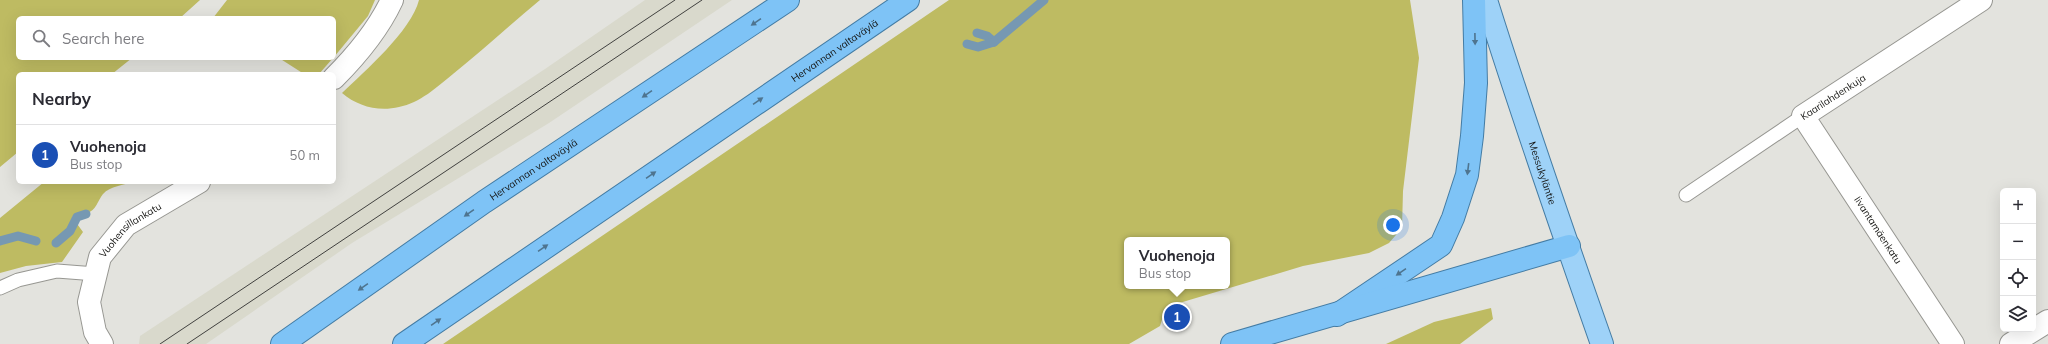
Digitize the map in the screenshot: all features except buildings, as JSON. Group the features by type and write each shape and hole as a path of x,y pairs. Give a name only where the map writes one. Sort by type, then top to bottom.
{"highway":[{"name":"Hervannan valtaväylä","path":"282,344 484,202 788,0"},
{"name":"Hervannan valtaväylä","path":"404,344 908,0"},
{"path":"1337,314 1441,245 1468,175 1476,83 1474,0"},
{"path":"1232,344 1570,246"}],"main road":[{"name":"Messukyläntie","path":"1486,0 1529,135 1570,246 1602,344"}],"street":[{"path":"336,76 354,58 382,20 392,0"},
{"name":"Kaarilahdenkuja","path":"1803,116 1981,0"},
{"name":"Iivantamäenkatu","path":"1803,116 1953,344"},
{"name":"Vuohensillankatu","path":"102,344 95,332 89,302 100,257 126,225 196,184"},
{"path":"2011,344 2048,321"}],"lane":[{"name":"Kaarilahdenkuja","path":"1686,196 1803,116"},
{"path":"0,288 18,280 57,271 96,274"}],"shaded area":[{"path":"0,0 200,0 182,16 16,16 16,60 130,60 114,72 16,72 16,154 0,167"},
{"path":"227,0 375,0 368,16 336,55 336,16 215,16"},
{"path":"419,0 540,0 441,84 414,102 399,107 383,109 368,107 348,98 342,93 386,50 407,25"},
{"path":"645,0 732,0 549,123 352,243 206,344 139,344 140,336 545,69"},
{"path":"949,0 1410,0 1419,58 1403,191 1402,228 1389,243 1369,253 1303,266 1230,288 1230,237 1124,237 1124,289 1226,289 1166,307 1160,326 1129,344 443,344"},
{"path":"282,60 331,60 321,72 301,72"},
{"path":"42,184 125,184 106,191 90,212 72,217 83,232 62,262 26,266 0,273 0,218"},
{"path":"1491,308 1493,319 1460,344 1386,344 1434,322"}],"waterway":[{"path":"977,33 987,36 994,42 1044,0"},
{"path":"967,44 978,47 994,42"},
{"path":"56,243 70,231 77,217 86,214"},
{"path":"0,241 18,236 36,241"}],"tram line":[{"path":"160,344 675,0"},
{"path":"187,344 702,0"}],"place":[{"name":"Vuohenoja","path":"1177,317"}]}
